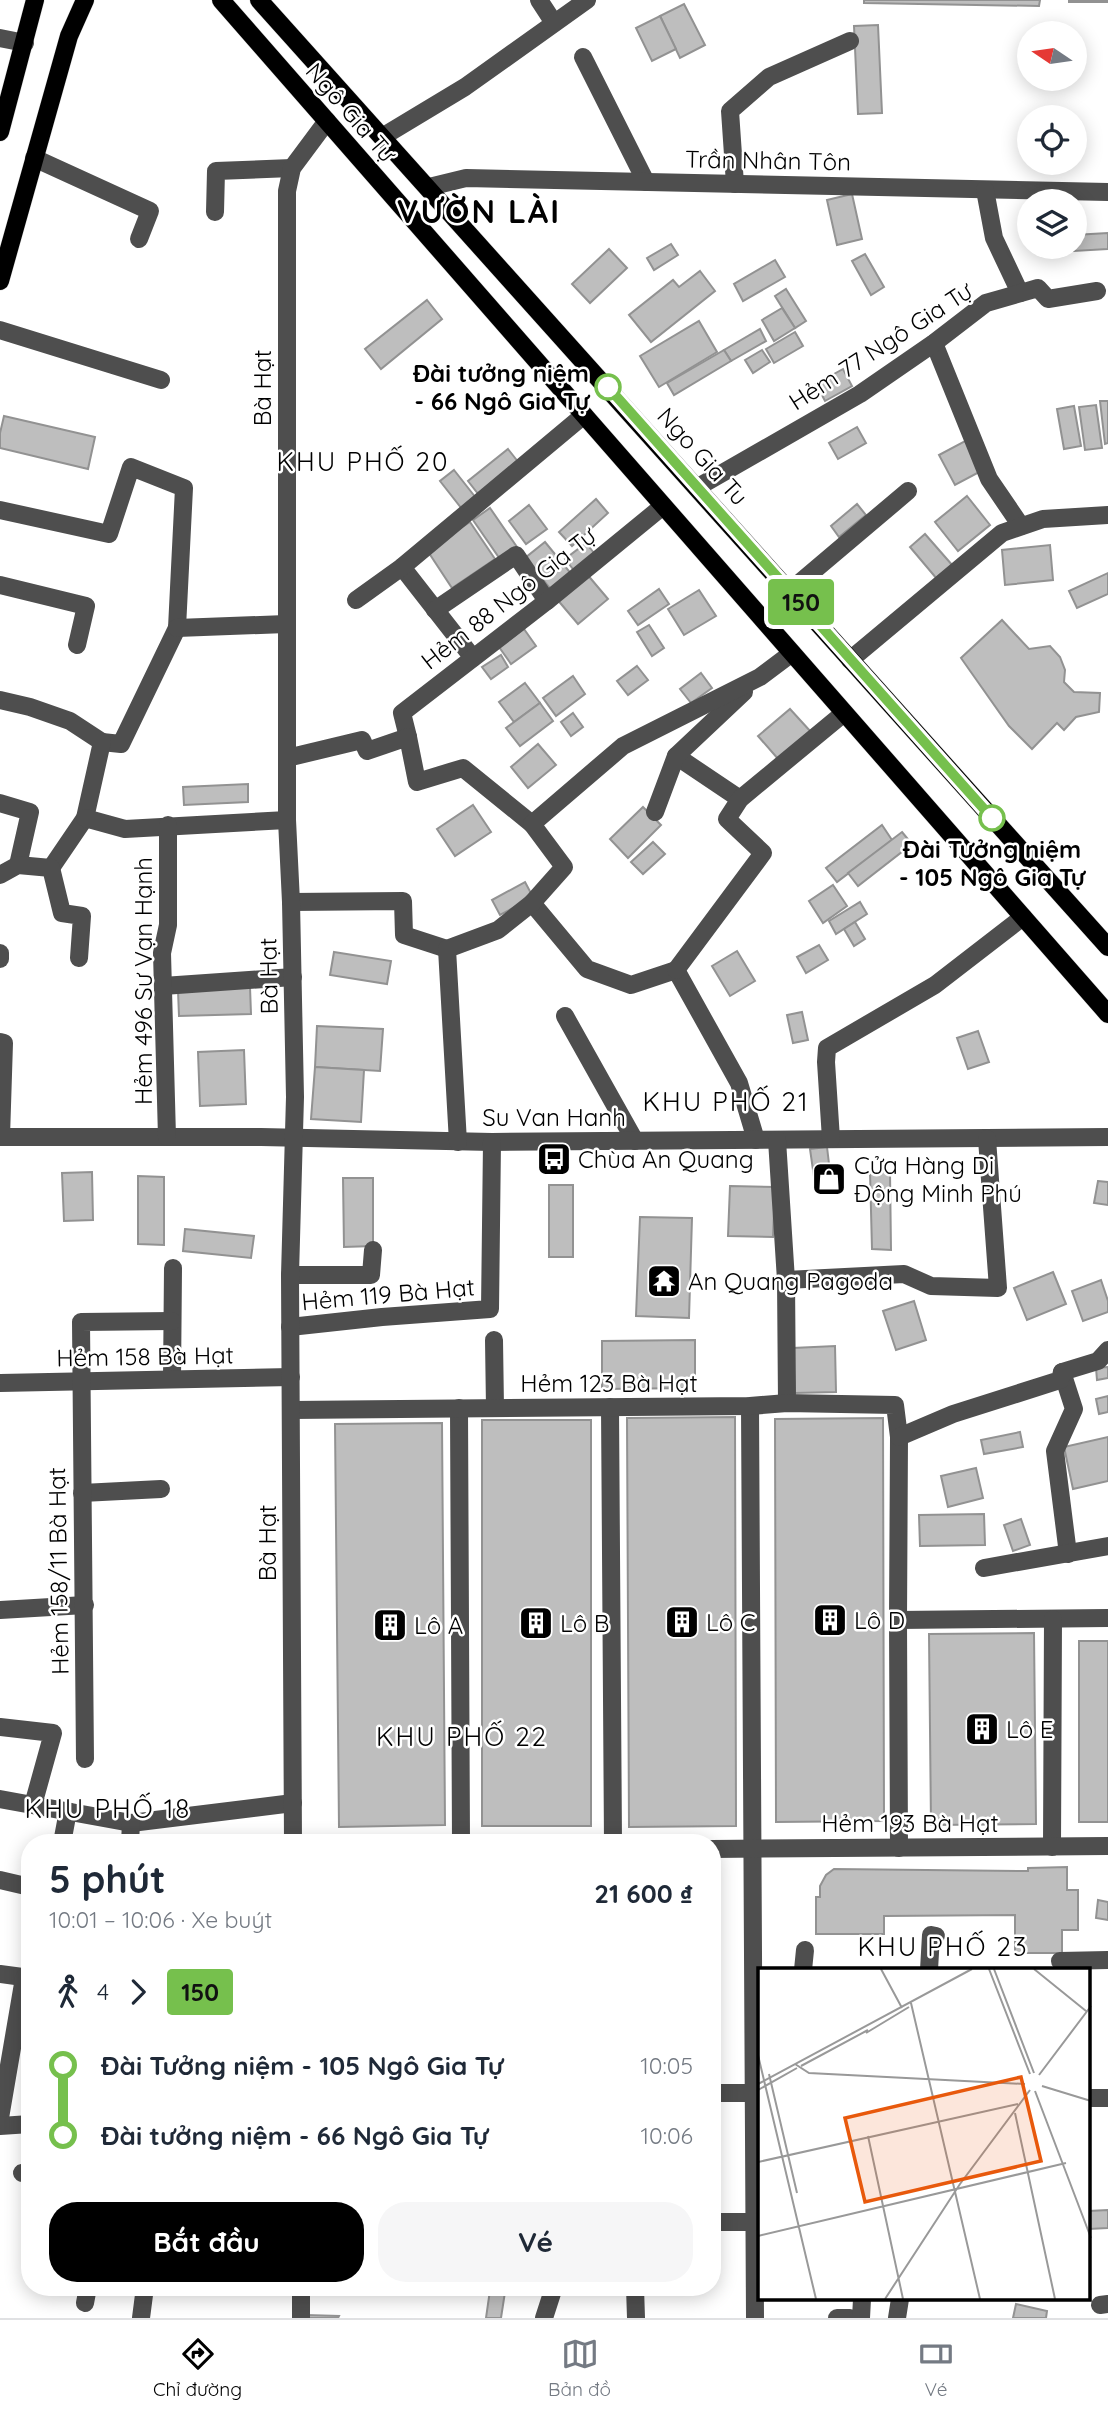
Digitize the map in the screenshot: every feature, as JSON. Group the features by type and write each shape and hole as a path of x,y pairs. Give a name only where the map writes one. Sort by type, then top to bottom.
{"main road":[{"path":"0,132 35,0"},
{"path":"0,281 69,36 85,0"},
{"name":"Ngô Gia Tự","path":"222,0 1108,1014"},
{"name":"Ngo Gia Tu","path":"259,0 791,590 850,660 1108,947"}],"street":[{"path":"539,0 554,23"},
{"path":"382,137 465,87 587,0"},
{"path":"0,38 25,43"},
{"path":"735,184 730,111 769,77 850,41"},
{"path":"583,57 646,182"},
{"name":"Bà Hạt","path":"293,1834 290,1275 295,1097 287,820 287,191 292,168 327,121"},
{"path":"34,158 150,211 139,239"},
{"path":"215,212 216,171 292,168"},
{"name":"Trần Nhân Tôn","path":"429,187 466,178 1108,192"},
{"path":"985,190 994,238 1020,293"},
{"name":"Hẻm 77 Ngô Gia Tự","path":"698,487 860,394 986,303 1038,288 1048,299 1097,290"},
{"path":"0,330 161,380"},
{"path":"934,343 989,480 1021,526"},
{"path":"356,600 402,567 584,415"},
{"path":"0,510 109,534 131,467 184,488 177,628 121,744 102,742 70,721 0,700"},
{"path":"791,590 908,491"},
{"name":"Hẻm 88 Ngô Gia Tự","path":"408,737 402,713 547,601 663,506"},
{"path":"850,660 1002,533 1043,519 1108,515"},
{"path":"435,610 516,555 547,601"},
{"path":"402,567 472,658"},
{"path":"0,585 86,606 77,645"},
{"path":"177,628 286,624"},
{"path":"655,811 676,756 760,677 792,653"},
{"path":"532,824 623,746 760,677"},
{"path":"532,903 587,969 631,985 676,970 763,853 727,819 740,799 844,713"},
{"path":"287,758 362,740 367,751 408,737 417,782 463,768 532,824 564,867 532,903 498,930 447,949 404,935 403,901 291,902"},
{"path":"79,958 82,916 62,914 51,868 85,818 102,742"},
{"path":"676,756 740,799"},
{"path":"0,803 30,812 18,865"},
{"path":"85,818 125,829 287,820"},
{"name":"Hẻm 496 Sư Vạn Hạnh","path":"167,1137 162,953 168,925 168,825"},
{"path":"0,875 18,865 51,868"},
{"path":"831,1139 827,1048 935,985 1023,917"},
{"path":"447,949 458,1142"},
{"path":"0,953 0,959"},
{"path":"676,970 739,1083 756,1140"},
{"path":"163,986 293,977"},
{"path":"565,1016 635,1141"},
{"path":"0,1042 4,1043 0,1137"},
{"name":"Su Van Hanh","path":"0,1137 458,1142 1108,1137"},
{"path":"786,1280 904,1274 931,1286 998,1288 987,1139"},
{"path":"778,1140 786,1280 787,1403"},
{"name":"Hẻm 119 Bà Hạt","path":"290,1327 490,1309 492,1142"},
{"path":"290,1275 371,1275 373,1250"},
{"path":"172,1380 173,1268"},
{"name":"Hẻm 158/11 Bà Hạt","path":"85,1759 81,1322 173,1321"},
{"path":"494,1340 495,1408"},
{"path":"1062,1373 1098,1361 1108,1350"},
{"path":"899,1848 899,1437 953,1414 1060,1380 1062,1373"},
{"path":"1062,1373 1074,1409 1055,1451 1068,1554"},
{"name":"Hẻm 158 Bà Hạt","path":"0,1383 291,1377"},
{"name":"Hẻm 123 Bà Hạt","path":"291,1410 750,1406 787,1403 895,1405 899,1437"},
{"path":"750,1406 757,2093 755,2318"},
{"path":"610,1407 612,1834"},
{"path":"459,1408 461,1834"},
{"path":"82,1493 161,1489"},
{"path":"984,1568 1108,1546"},
{"path":"0,1610 85,1605"},
{"path":"898,1620 1108,1618"},
{"path":"1052,1847 1053,1619"},
{"path":"0,1727 53,1733 33,1805"},
{"path":"0,1799 131,1823 293,1803"},
{"path":"64,1834 68,1811"},
{"path":"130,1834 131,1823"},
{"name":"Hẻm 193 Bà Hạt","path":"721,1849 1108,1846"},
{"path":"0,1880 21,1885"},
{"path":"929,1968 931,1935 936,1936"},
{"path":"803,1968 805,1950"},
{"path":"1060,1961 1108,1960"},
{"path":"0,1974 21,1977"},
{"path":"0,2119 21,2009"},
{"path":"721,2093 757,2093"},
{"path":"1090,2098 1108,2098"},
{"path":"0,2126 21,2125"},
{"path":"721,2223 756,2229"},
{"path":"141,2318 144,2296"},
{"path":"301,2296 301,2318"},
{"path":"544,2318 551,2296"},
{"path":"635,2296 636,2318"},
{"path":"861,2318 862,2300"},
{"path":"897,2318 900,2300"},
{"path":"837,2318 850,2318"}],"building":[{"path":"864,0 1040,0 1039,6 864,3"},
{"path":"1108,0 1108,2 1069,2"},
{"path":"684,4 705,45 680,58 660,16"},
{"path":"660,16 676,49 652,61 636,28"},
{"path":"878,25 882,113 858,114 854,26"},
{"path":"852,194 862,239 837,245 827,200"},
{"path":"1108,233 1108,249 1087,250 1087,234"},
{"path":"671,244 678,255 654,270 647,258"},
{"path":"609,249 627,268 590,303 572,284"},
{"path":"865,254 884,287 871,295 852,261"},
{"path":"775,260 785,277 743,301 734,284"},
{"path":"700,271 715,291 651,342 629,315 673,280 679,287"},
{"path":"786,289 806,321 795,328 775,296"},
{"path":"427,300 442,319 381,369 365,349"},
{"path":"782,308 795,328 774,341 762,320"},
{"path":"699,321 717,352 659,387 640,356"},
{"path":"760,329 766,341 731,361 724,350"},
{"path":"795,332 803,346 774,363 766,349"},
{"path":"724,350 731,361 674,395 667,383"},
{"path":"762,350 770,362 753,373 745,360"},
{"path":"843,369 852,386 825,401 816,384"},
{"path":"1100,401 1108,401 1108,443 1105,444"},
{"path":"1096,405 1102,448 1085,450 1079,407"},
{"path":"1074,406 1081,446 1064,449 1057,409"},
{"path":"4,416 95,437 88,469 0,448"},
{"path":"857,427 866,443 838,459 829,443"},
{"path":"967,440 983,470 955,485 939,455"},
{"path":"508,449 519,463 479,495 468,481"},
{"path":"454,470 476,498 462,509 440,481"},
{"path":"967,496 990,525 958,551 935,522"},
{"path":"596,499 608,513 572,546 559,532"},
{"path":"857,504 866,515 839,537 831,526"},
{"path":"529,505 547,529 526,544 509,521"},
{"path":"490,508 517,547 500,559 473,520"},
{"path":"470,522 495,559 452,588 427,550"},
{"path":"925,534 953,566 937,579 910,547"},
{"path":"545,542 573,576 553,592 525,558"},
{"path":"586,543 598,558 577,574 565,559"},
{"path":"1050,545 1053,580 1005,585 1002,550"},
{"path":"586,573 608,599 578,624 556,598"},
{"path":"1108,573 1108,594 1077,608 1069,591"},
{"path":"659,589 669,604 638,625 628,611"},
{"path":"699,590 716,616 684,635 668,609"},
{"path":"1002,620 1029,649 1050,646 1060,657 1065,670 1064,682 1074,692 1100,693 1099,712 1076,717 1064,730 1057,723 1032,749 1009,726 961,658"},
{"path":"649,625 664,648 652,656 637,632"},
{"path":"524,629 536,646 511,664 499,647"},
{"path":"501,655 508,667 491,679 482,667"},
{"path":"637,666 648,680 628,695 617,681"},
{"path":"701,673 712,688 691,703 680,689"},
{"path":"573,676 585,694 556,716 543,698"},
{"path":"525,683 540,703 514,722 499,702"},
{"path":"540,703 553,721 520,746 506,728"},
{"path":"790,709 811,732 779,760 758,736"},
{"path":"573,713 583,727 571,736 561,722"},
{"path":"538,744 556,765 528,788 511,767"},
{"path":"248,784 248,802 184,805 183,787"},
{"path":"473,805 491,832 455,856 437,829"},
{"path":"643,807 661,825 628,858 610,839"},
{"path":"882,825 892,840 837,882 826,868"},
{"path":"902,832 912,844 858,886 848,873"},
{"path":"653,842 665,854 643,874 631,862"},
{"path":"525,882 533,897 500,915 492,900"},
{"path":"833,885 847,906 823,923 809,901"},
{"path":"860,902 867,914 836,934 829,921"},
{"path":"855,922 865,939 854,946 844,929"},
{"path":"819,945 828,960 806,973 797,957"},
{"path":"737,951 755,981 730,996 712,966"},
{"path":"334,952 391,961 387,984 330,975"},
{"path":"250,987 251,1014 179,1016 178,991"},
{"path":"802,1012 808,1040 793,1043 787,1015"},
{"path":"317,1026 383,1029 380,1071 315,1067"},
{"path":"978,1031 989,1062 968,1069 957,1038"},
{"path":"244,1050 246,1104 200,1106 198,1052"},
{"path":"315,1067 364,1070 361,1122 311,1119"},
{"path":"827,1147 832,1189 816,1191 810,1149"},
{"path":"92,1172 93,1220 64,1221 62,1173"},
{"path":"870,1172 890,1172 891,1250 872,1249"},
{"path":"138,1176 164,1177 164,1245 138,1244"},
{"path":"343,1178 373,1178 373,1246 344,1247"},
{"path":"1098,1181 1108,1182 1108,1205 1094,1203"},
{"path":"549,1185 573,1185 573,1257 549,1257"},
{"path":"730,1186 775,1187 773,1237 728,1236"},
{"path":"640,1217 692,1218 689,1318 636,1316"},
{"path":"185,1229 254,1236 251,1258 183,1251"},
{"path":"1053,1272 1066,1304 1027,1320 1014,1288"},
{"path":"1101,1280 1108,1301 1108,1312 1083,1321 1072,1291"},
{"path":"914,1301 926,1340 896,1350 883,1311"},
{"path":"695,1340 695,1388 602,1389 602,1341"},
{"path":"835,1346 836,1392 795,1393 793,1348"},
{"path":"1108,1367 1108,1378 1097,1380 1096,1368"},
{"path":"1108,1396 1108,1412 1099,1414 1096,1399"},
{"name":"Lô C","path":"735,1417 736,1826 629,1827 627,1418"},
{"name":"Lô D","path":"883,1418 884,1821 776,1822 775,1419"},
{"name":"Lô B","path":"482,1420 591,1420 591,1826 482,1826"},
{"name":"Lô A","path":"442,1423 445,1825 339,1827 335,1424"},
{"path":"1020,1432 1023,1447 984,1454 981,1440"},
{"path":"1108,1437 1108,1481 1073,1489 1064,1447"},
{"path":"976,1468 983,1498 948,1507 941,1476"},
{"path":"984,1514 985,1545 920,1546 919,1515"},
{"path":"1021,1519 1030,1545 1013,1551 1004,1525"},
{"name":"Lô E","path":"1034,1633 1036,1824 931,1825 929,1634"},
{"path":"1079,1641 1108,1641 1108,1822 1079,1822"},
{"path":"1067,1867 1067,1890 1078,1890 1078,1930 1062,1930 1062,1953 1015,1953 1015,1915 884,1916 884,1934 816,1934 816,1897 820,1897 820,1886 826,1875 834,1869 1028,1871 1028,1868"},
{"path":"1098,1900 1108,1902 1108,1920 1096,1918"},
{"path":"1108,2210 1108,2228 1090,2229 1090,2211"},
{"path":"489,2296 504,2296 501,2318 486,2318"},
{"path":"1016,2304 1047,2311 1046,2318 1013,2318"},
{"path":"305,2315 339,2316 305,2318"}],"bus line":[{"name":"150","path":"608,387 992,818"}],"place":[{"name":"Đài tưởng niệm - 66 Ngô Gia Tự","path":"608,387"},
{"name":"Đài Tưởng niệm - 105 Ngô Gia Tự","path":"992,818"},
{"name":"Chùa An Quang","path":"554,1159"},
{"name":"Cửa Hàng Di Động Minh Phú","path":"829,1179"},
{"name":"An Quang Pagoda","path":"664,1281"},
{"name":"Lô D","path":"830,1620"},
{"name":"Lô C","path":"682,1622"},
{"name":"Lô B","path":"536,1623"},
{"name":"Lô A","path":"390,1625"},
{"name":"Lô E","path":"982,1729"}],"district":[{"name":"VƯỜN LÀI","path":"479,211"},
{"name":"KHU PHỐ 20","path":"363,461"},
{"name":"KHU PHỐ 21","path":"726,1101"},
{"name":"KHU PHỐ 22","path":"462,1736"},
{"name":"KHU PHỐ 18","path":"108,1808"},
{"name":"KHU PHỐ 23","path":"943,1946"}]}
